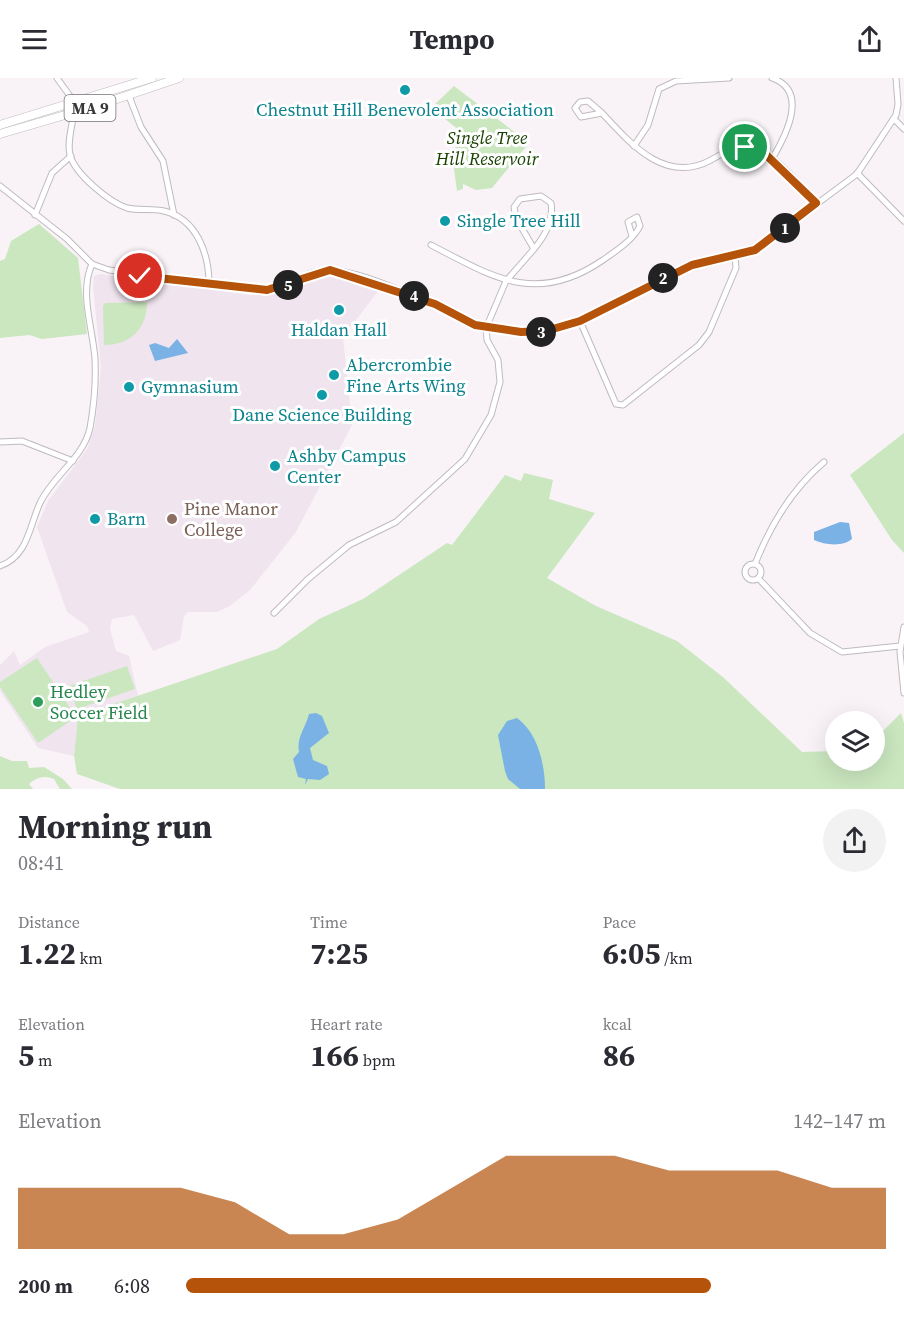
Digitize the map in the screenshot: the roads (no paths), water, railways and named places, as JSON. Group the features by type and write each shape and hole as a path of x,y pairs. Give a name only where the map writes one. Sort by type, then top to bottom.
{"highway":[{"name":"MA 9","path":"0,125 75,104 152,78"},
{"name":"MA 9","path":"0,134 129,96 179,78"}],"street":[{"path":"57,78 75,104"},
{"path":"634,146 648,125 659,89 673,82 729,78"},
{"path":"772,78 786,87 793,111 789,127 772,159"},
{"path":"0,186 68,239 92,264 117,272 251,290 273,290 330,270 422,299 486,328 539,332 580,321 692,265 709,259 735,256 755,250 857,173 894,119 898,104 896,78"},
{"path":"129,96 141,127 163,161 174,214 199,238 204,248 209,284"},
{"path":"602,113 581,117 575,108 580,102 588,101 602,113 634,146 646,156 670,166 699,165 742,147 758,149 772,159 816,203"},
{"path":"35,215 52,173 70,156 74,113"},
{"path":"894,119 904,129"},
{"path":"70,156 90,183 117,203 128,208 174,214"},
{"path":"857,173 904,220"},
{"path":"274,613 308,579 349,545 396,522 465,459 491,415 500,382 498,360 488,340 486,328 506,281 534,249 546,231 551,215 550,204 541,196 519,199 514,208 516,218 534,249"},
{"path":"430,245 482,273 506,281 539,284 568,278 600,262 632,236"},
{"path":"580,321 618,406 688,355 704,339 736,268 735,256"},
{"path":"0,566 21,551 45,494 73,461 87,438 94,389 95,361 87,295 87,276 92,264"},
{"path":"0,442 22,441 73,461"},
{"path":"758,578 750,579 745,574 746,567 755,564 765,540 795,492 824,462"},
{"path":"755,564 760,572 758,578"},
{"path":"758,578 810,633 842,652 900,646"},
{"path":"904,627 900,646 904,693"}],"water":[{"path":"177,339 188,353 155,361 149,345 155,343 169,348"},
{"path":"840,522 849,523 852,539 848,542 833,544 814,540 814,532"},
{"path":"316,713 322,716 329,733 310,748 313,760 327,766 329,774 320,780 308,779 305,785 306,779 298,777 293,759 299,752 300,737 309,714"},
{"path":"517,718 530,732 539,750 544,770 545,789 520,789 508,779 498,735 507,721"}],"place":[{"name":"Chestnut Hill Benevolent Association","path":"405,90"},
{"name":"Single Tree Hill","path":"445,221"},
{"name":"Haldan Hall","path":"339,310"},
{"name":"Abercrombie Fine Arts Wing","path":"334,375"},
{"name":"Gymnasium","path":"129,387"},
{"name":"Dane Science Building","path":"322,395"},
{"name":"Ashby Campus Center","path":"275,466"},
{"name":"Barn","path":"95,519"},
{"name":"Pine Manor College","path":"172,519"},
{"name":"Hedley Soccer Field","path":"38,702"}],"park label":[{"name":"Single Tree Hill Reservoir","path":"487,148"}]}
